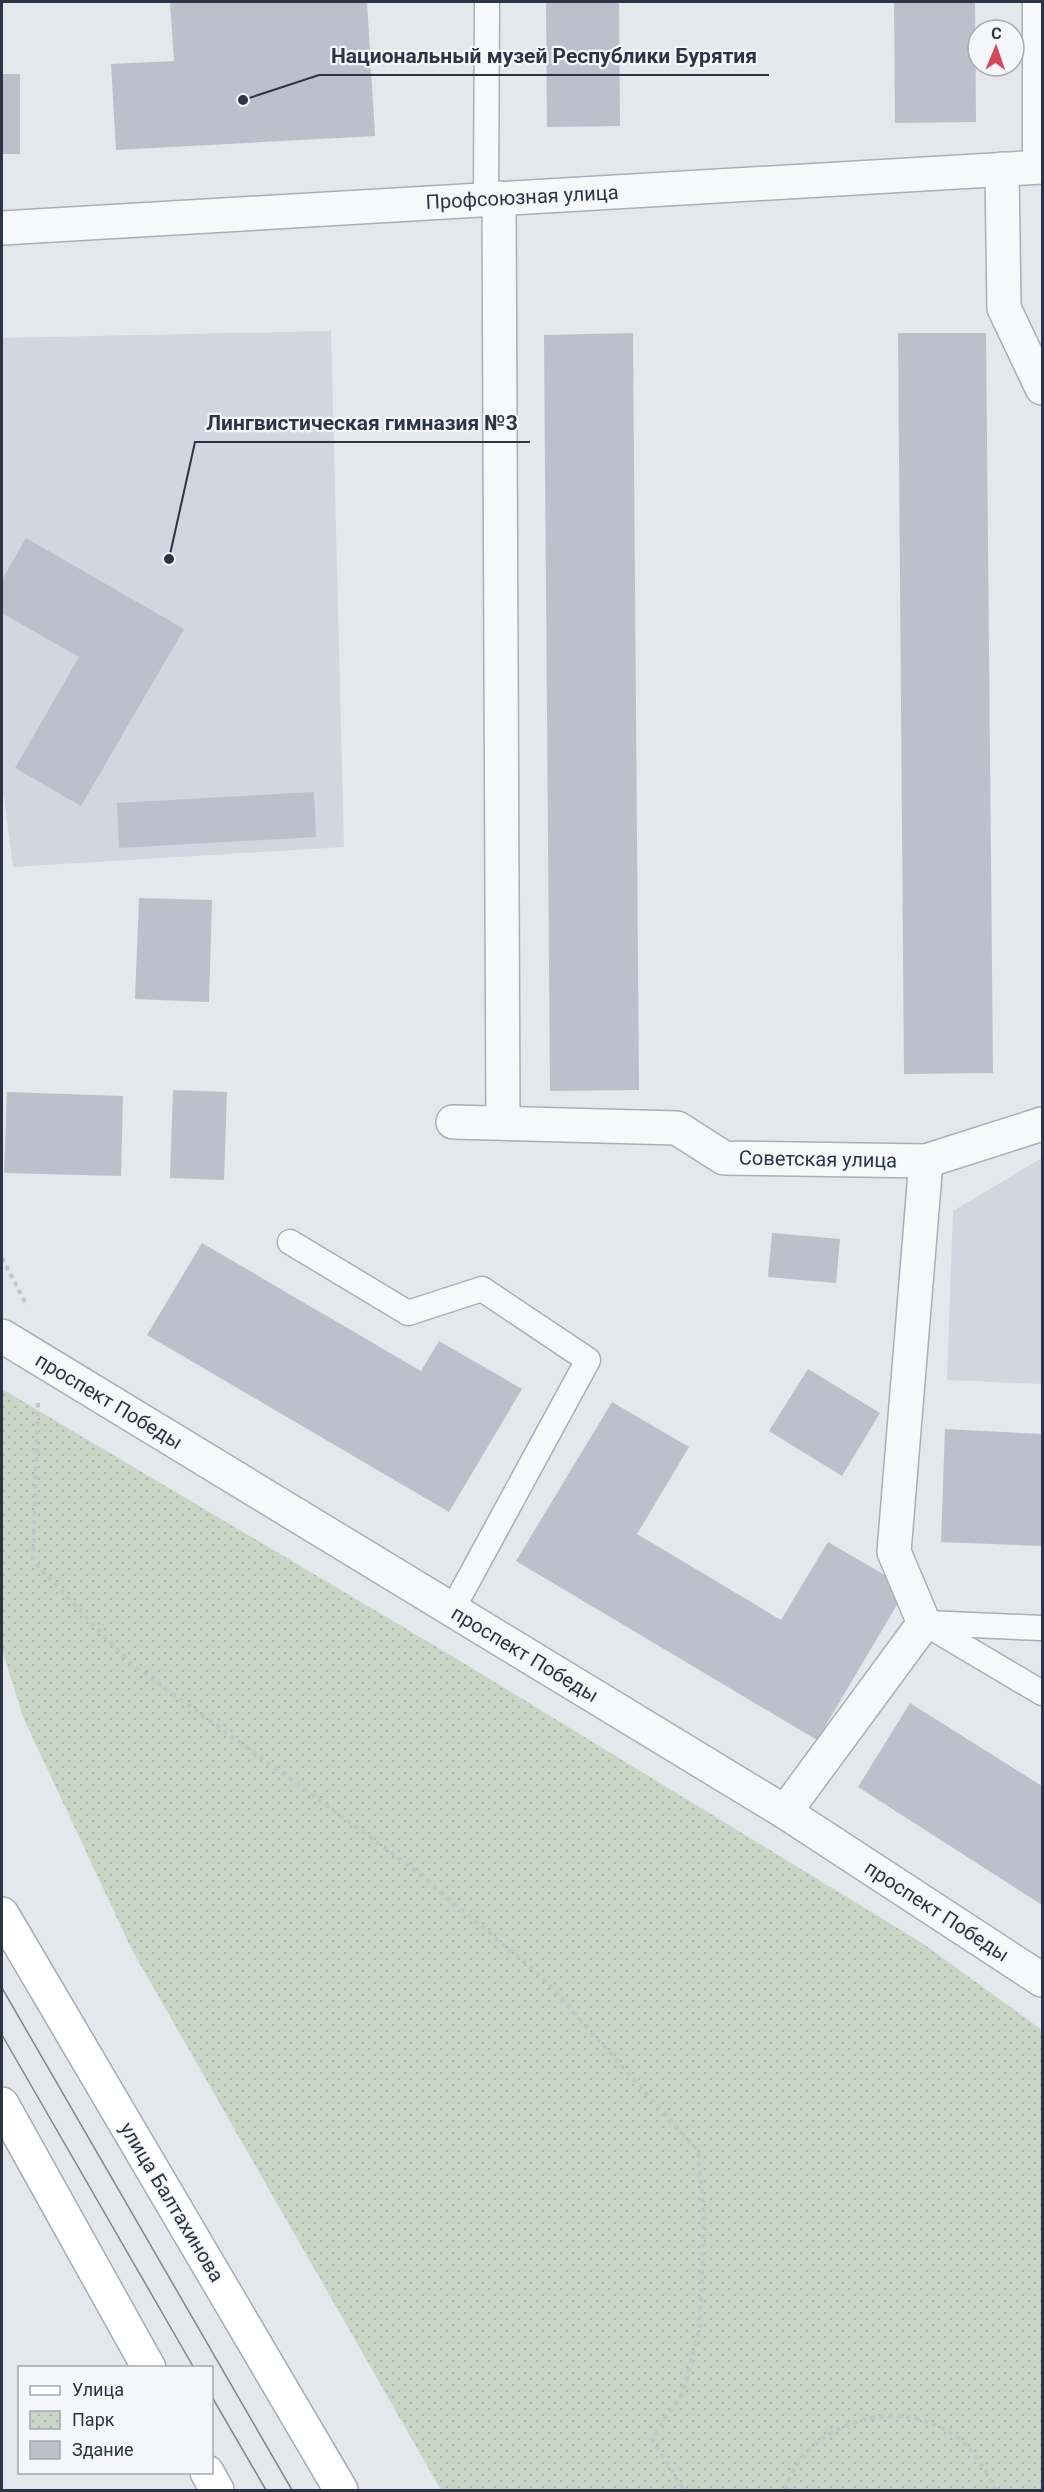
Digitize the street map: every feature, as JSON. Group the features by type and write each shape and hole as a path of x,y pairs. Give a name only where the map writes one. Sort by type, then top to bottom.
{"main road":[{"name":"улица Балтахинова","path":"2,1914 341,2490"},
{"path":"2,2104 147,2366"},
{"path":"208,2474 217,2490"}],"street":[{"name":"Профсоюзная улица","path":"2,228 1039,167"},
{"path":"1002,169 1004,308 1042,388"},
{"path":"492,199 503,1123"},
{"name":"Советская улица","path":"453,1122 677,1128 723,1158 926,1161 1042,1124"},
{"path":"784,1812 924,1623 894,1552 926,1161"},
{"name":"проспект Победы","path":"2,1336 784,1812 1042,1980"}],"lane":[{"path":"486,2 492,199"},
{"path":"1035,2 1039,167"},
{"path":"290,1242 408,1312 482,1289 588,1360 452,1610"},
{"path":"924,1623 1042,1628"},
{"path":"924,1623 1042,1693"}],"path":[{"path":"2,1258 29,1310"},
{"path":"38,1396 33,1561 129,1662 407,1864 542,1977 698,2151 704,2216 700,2326 683,2392 652,2439 684,2490"},
{"path":"785,2490 795,2470 823,2438 840,2428 883,2416 925,2422 954,2436 983,2466 995,2490"}],"shaded area":[{"path":"331,331 344,847 13,867 2,781 2,338"},
{"path":"1042,1158 1042,1384 947,1380 953,1211"}],"green space":[{"path":"2,1389 452,1656 922,1943 1042,2030 1042,2490 441,2490 132,1950 23,1717 2,1650"}],"building":[{"path":"170,2 367,2 375,136 116,150 111,64 174,61"},
{"path":"546,2 619,2 620,126 547,127"},
{"path":"894,2 975,2 975,18 966,18 966,78 976,78 976,122 895,123"},
{"path":"2,74 20,74 20,154 2,154"},
{"path":"633,333 639,1090 550,1091 544,335"},
{"path":"898,333 986,333 993,1073 904,1074"},
{"path":"26,538 184,629 81,806 15,768 79,657 2,613 2,580"},
{"path":"314,792 316,837 119,848 117,803"},
{"path":"139,898 212,900 209,1002 135,999"},
{"path":"173,1090 227,1092 224,1180 170,1178"},
{"path":"7,1092 123,1096 121,1176 4,1173"},
{"path":"772,1233 840,1239 836,1283 768,1277"},
{"path":"202,1243 421,1371 439,1341 522,1389 449,1512 147,1335"},
{"path":"808,1369 880,1413 842,1476 769,1431"},
{"path":"612,1402 689,1447 637,1534 781,1620 828,1542 907,1588 817,1740 516,1561"},
{"path":"945,1429 1042,1434 1042,1546 941,1542"},
{"path":"910,1703 1042,1786 1042,1905 858,1787"}],"tram line":[{"path":"2,1988 292,2490"},
{"path":"2,2035 193,2366"},
{"path":"213,2399 266,2490"}],"place":[{"name":"Национальный музей Республики Бурятия","path":"243,100"},
{"name":"Лингвистическая гимназия №3","path":"169,559"}]}
